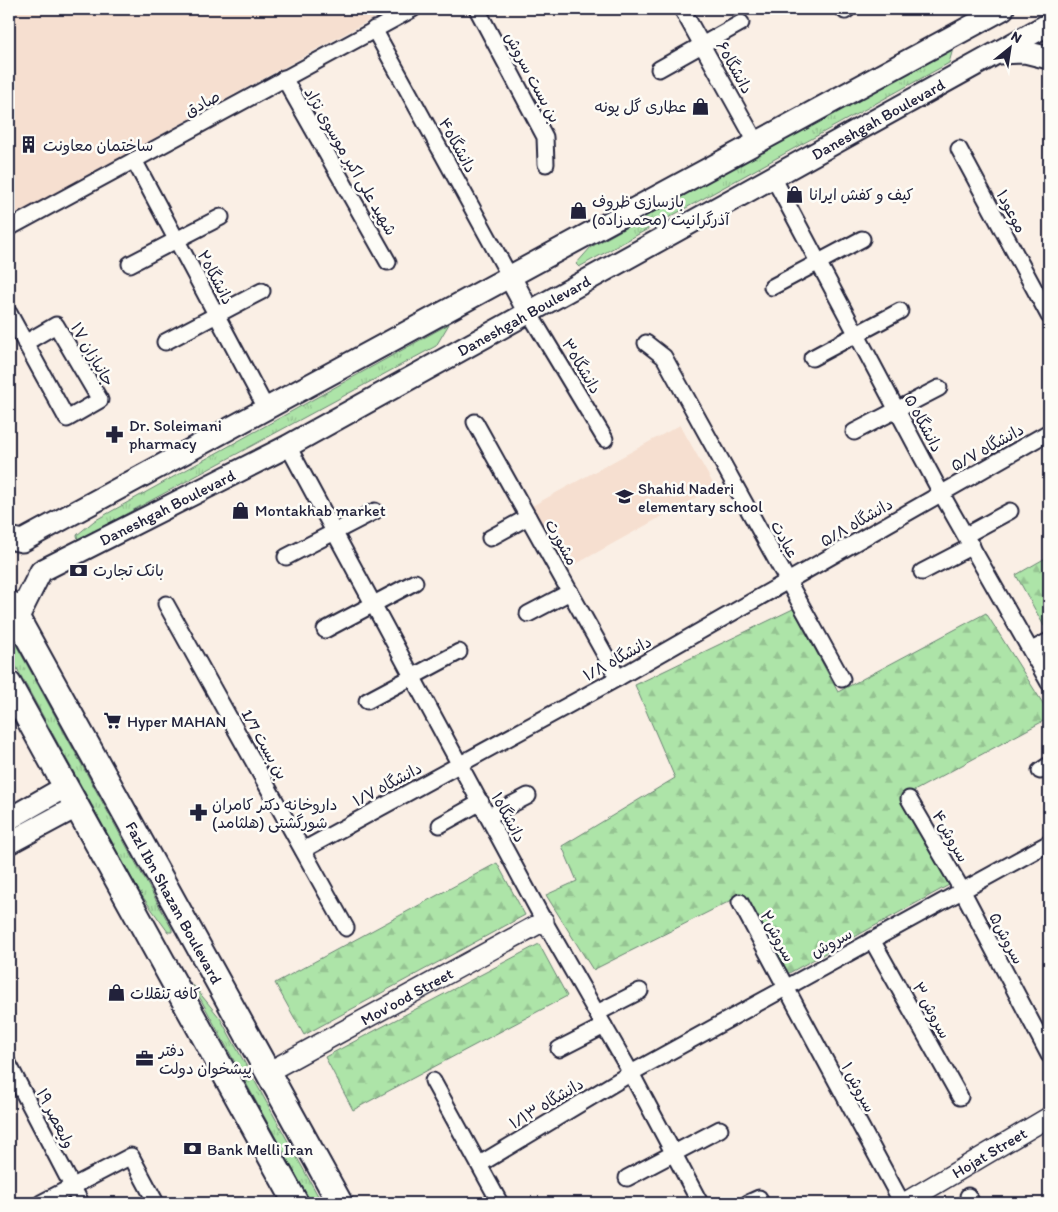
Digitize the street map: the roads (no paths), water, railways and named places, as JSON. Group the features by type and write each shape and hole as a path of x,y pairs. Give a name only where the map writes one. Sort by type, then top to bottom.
{"main road":[{"path":"9,538 22,541 267,410 756,142 978,16 1003,9"},
{"path":"1046,9 1049,16"},
{"name":"Daneshgah Boulevard","path":"13,611 41,571 288,446 528,311 1049,24"},
{"path":"996,53 1025,52 1049,58"},
{"path":"510,277 528,311"},
{"name":"Fazl Ibn Shazan Boulevard","path":"13,611 340,1203"},
{"path":"9,684 296,1203"},
{"path":"9,819 65,787"},
{"path":"10,839 76,807"},
{"path":"162,960 196,941"}],"street":[{"name":"صادق","path":"9,228 413,9"},
{"name":"بن بست سروش","path":"477,9 545,138 546,164"},
{"name":"دانشگاه۶","path":"682,9 756,142"},
{"path":"843,9 845,11 848,9"},
{"path":"659,69 741,23"},
{"name":"دانشگاه۴","path":"374,29 510,277"},
{"name":"شهید علی اکبر موسوی نژاد","path":"284,78 388,262"},
{"name":"موعود۱","path":"959,149 1049,316"},
{"name":"دانشگاه۲","path":"134,160 267,410"},
{"name":"دانشگاه ۵","path":"772,177 941,493 1032,650 1049,683"},
{"path":"130,264 220,217"},
{"path":"772,287 862,239"},
{"path":"165,342 262,291"},
{"name":"دانشگاه۳","path":"528,311 606,439"},
{"path":"812,358 900,311"},
{"name":"جانبازان ۱۷","path":"9,313 25,343 67,419 100,400 56,325 25,343"},
{"name":"عبادت","path":"646,343 664,358 842,679"},
{"path":"854,432 939,388"},
{"name":"مشورت","path":"475,422 618,678"},
{"name":"دانشگاه ۵/۷","path":"941,493 1049,432"},
{"name":"دانشگاه۱","path":"288,446 462,764 544,921 631,1073 700,1203"},
{"name":"دانشگاه ۵/۸","path":"788,582 941,493"},
{"path":"286,557 375,511"},
{"path":"922,572 1010,511"},
{"path":"490,538 528,517"},
{"path":"325,630 415,582"},
{"name":"دانشگاه ۱/۸","path":"462,764 788,582"},
{"path":"528,614 570,592"},
{"name":"بن بست 1/7","path":"166,604 346,928"},
{"path":"1032,650 1049,641"},
{"path":"367,701 460,652"},
{"name":"دانشگاه ۱/۷","path":"303,850 462,764"},
{"path":"489,816 528,796"},
{"name":"سروش۴","path":"910,799 962,890"},
{"path":"440,825 481,802"},
{"name":"سروش","path":"631,1073 784,987 1049,843"},
{"name":"سروش۵","path":"962,890 1049,1055"},
{"name":"سروش۲","path":"740,902 784,987"},
{"name":"Mov'ood Street","path":"268,1072 544,921"},
{"name":"سروش ۳","path":"872,940 960,1098"},
{"name":"سروش ۱","path":"784,987 903,1203"},
{"path":"559,1049 640,991"},
{"name":"ولیعصر ۱۹","path":"9,1065 80,1203"},
{"name":"دانشگاه ۱/۱۳","path":"480,1164 631,1073"},
{"path":"433,1081 500,1203"},
{"name":"Hojat Street","path":"903,1203 1049,1117"},
{"path":"627,1178 720,1129"},
{"path":"41,1203 131,1156 155,1201 150,1203"}],"place":[{"name":"عطاری گل پونه","path":"701,106"},
{"name":"ساختمان معاونت","path":"29,145"},
{"name":"کیف و کفش ایرانا","path":"795,194"},
{"name":"بازسازی ظروف آذرگرانیت (محمدزاده)","path":"578,210"},
{"name":"Dr. Soleimani pharmacy","path":"115,434"},
{"name":"Shahid Naderi elementary school","path":"624,497"},
{"name":"Montakhab market","path":"241,510"},
{"name":"بانک تجارت","path":"79,570"},
{"name":"Hyper MAHAN","path":"113,721"},
{"name":"داروخانه دکتر کامران شورگشتی (هلثامد)","path":"198,813"},
{"name":"کافه تنقلات","path":"116,993"},
{"name":"دفتر پیشخوان دولت","path":"145,1059"},
{"name":"Bank Melli Iran","path":"193,1149"}]}
